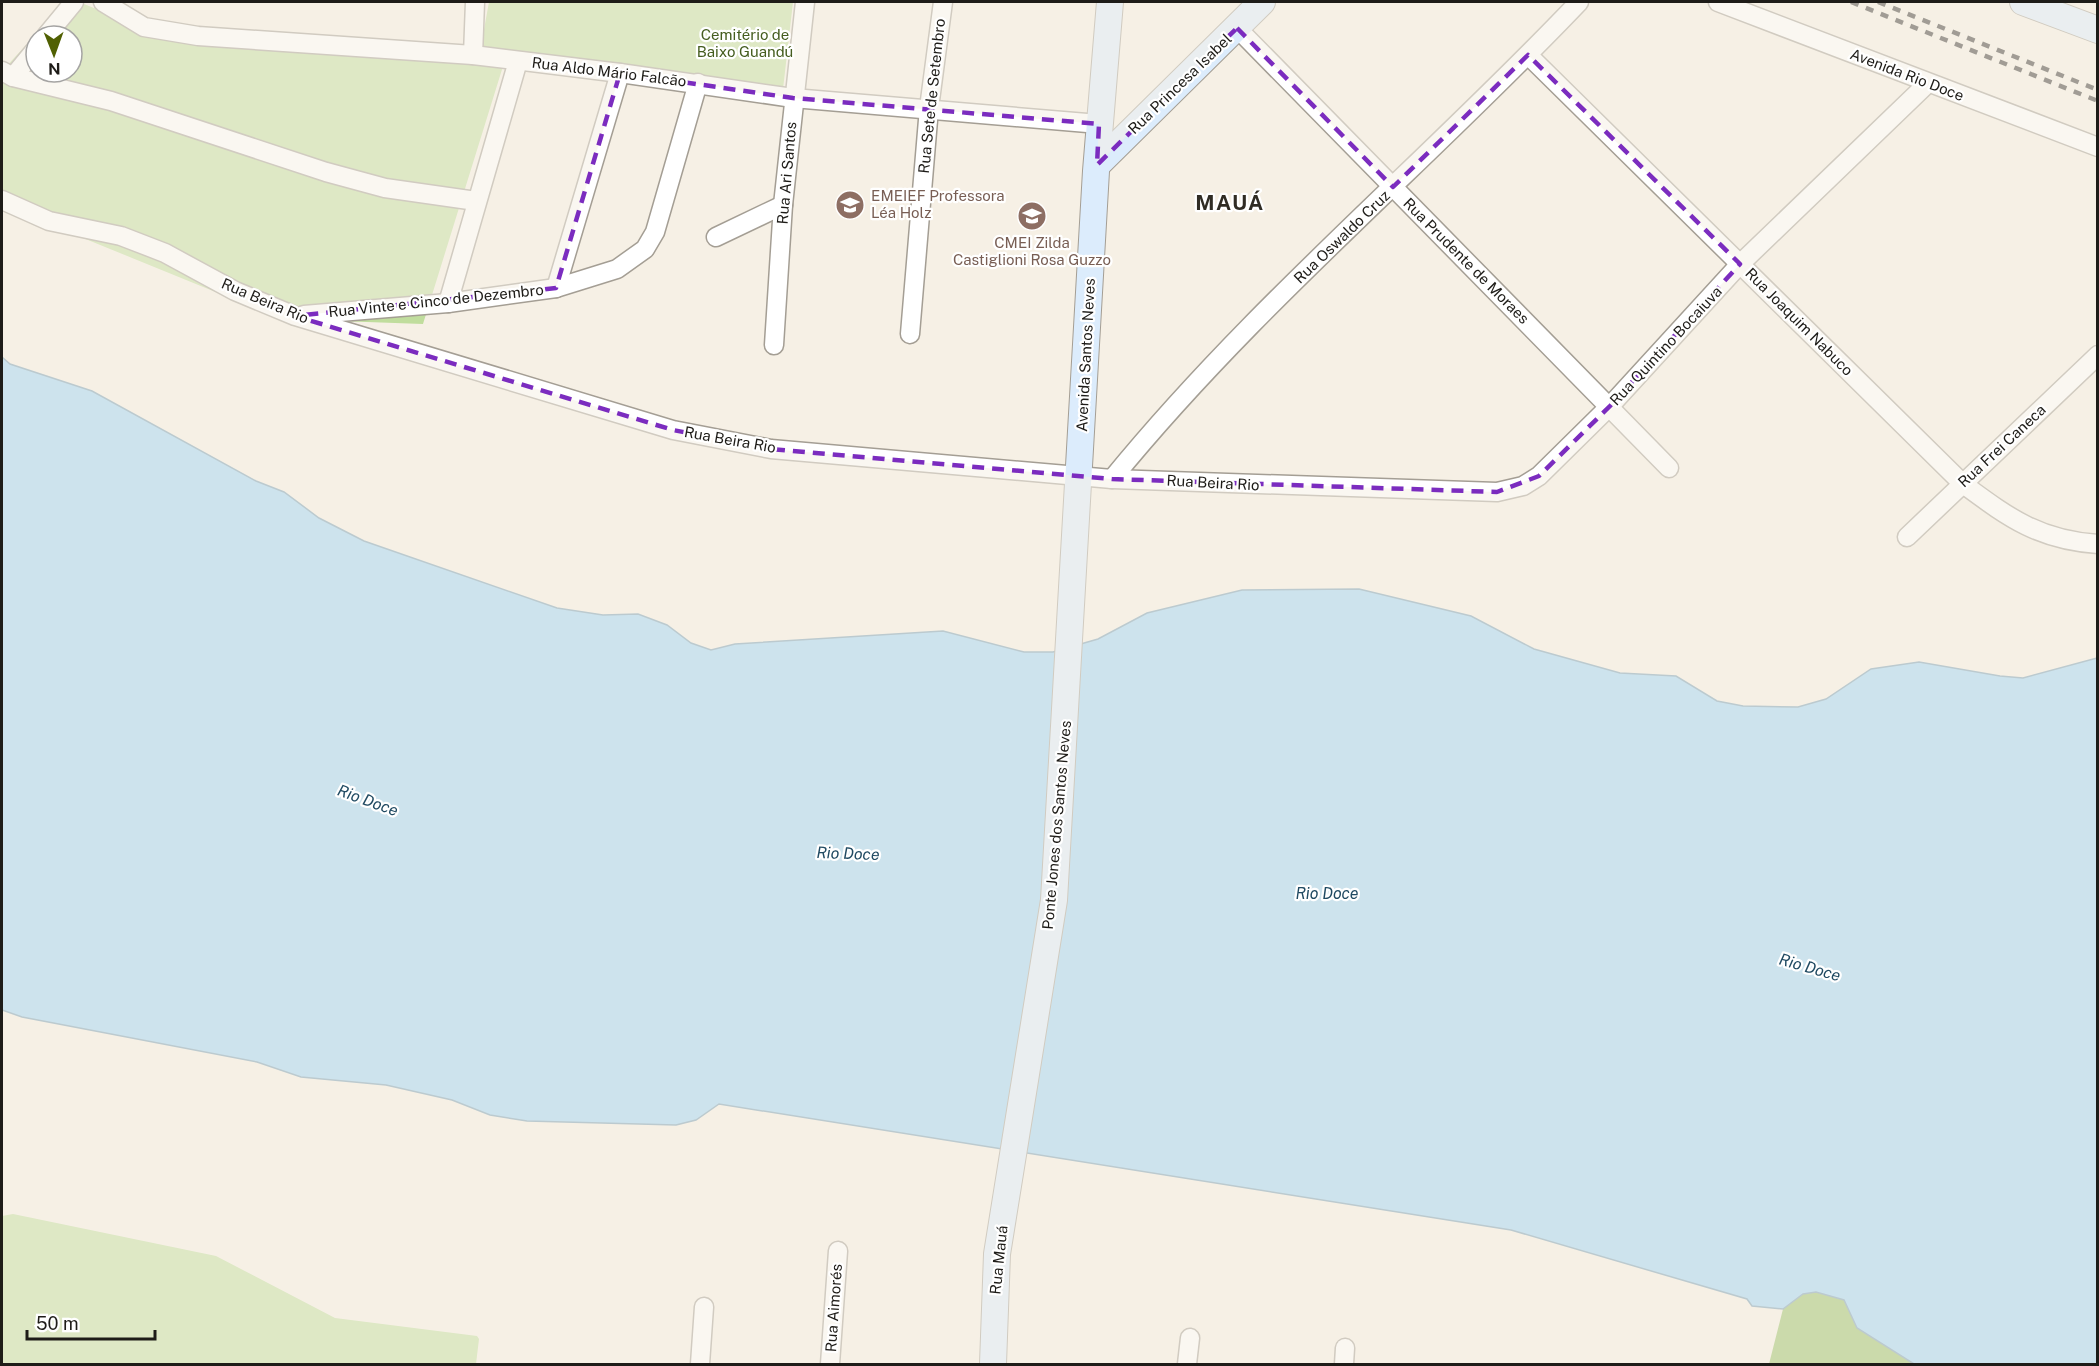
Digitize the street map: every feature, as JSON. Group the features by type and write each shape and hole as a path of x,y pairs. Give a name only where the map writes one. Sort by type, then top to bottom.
{"street":[{"path":"56,24 74,2"},
{"name":"Rua Aldo Mário Falcão","path":"103,2 144,27 198,36 473,55 698,83 793,98 1099,124"},
{"path":"473,55 476,2"},
{"name":"Rua Ari Santos","path":"774,345 783,205 805,2"},
{"name":"Rua Sete de Setembro","path":"910,334 928,108 943,2"},
{"name":"Avenida Santos Neves","path":"1070,637 1099,124 1110,2"},
{"name":"Rua Princesa Isabel","path":"1097,165 1262,2"},
{"name":"Rua Oswaldo Cruz","path":"1112,478 1224,353 1528,55 1579,2"},
{"name":"Avenida Rio Doce","path":"1718,2 2097,147"},
{"path":"2023,2 2097,30"},
{"name":"Rua Prudente de Moraes","path":"1237,28 1669,468"},
{"name":"Rua Joaquim Nabuco","path":"1528,55 1963,484 2014,522 2041,533 2097,544"},
{"path":"7,74 24,59"},
{"path":"448,303 518,61"},
{"path":"556,288 621,73"},
{"path":"7,74 111,101 326,172 385,188 476,201"},
{"name":"Rua Vinte e Cinco de Dezembro","path":"295,316 448,303 556,288 617,269 645,249 655,232 698,83"},
{"name":"Rua Quintino Bocaiuva","path":"1497,492 1523,486 1539,476 1610,406 1740,264 1928,83"},
{"name":"Rua Beira Rio","path":"2,200 50,221 121,236 165,253 235,291 295,316 673,430 729,443 771,449 1112,478 1497,492"},
{"path":"716,237 783,205"},
{"name":"Rua Frei Caneca","path":"1907,537 2097,355"},
{"name":"Ponte Jones dos Santos Neves","path":"1014,1156 1054,900 1070,637"},
{"name":"Rua Mauá","path":"993,1365 997,1254 1014,1156"},
{"name":"Rua Aimorés","path":"830,1365 838,1251"},
{"path":"700,1365 704,1307"},
{"path":"1187,1365 1190,1338"}],"highlighted area":[{"path":"1237,28 1393,187 1528,55 1740,264 1610,406 1539,476 1497,492 1112,479 771,449 673,430 295,316 556,288 620,73 793,98 1099,124 1097,165"}],"green space":[{"name":"Cemitério de Baixo Guandú","path":"66,2 79,2 171,39 481,46 489,2 793,2 783,89 504,63 423,324 282,319 2,205 2,71 24,47 24,84 84,84 84,24 46,24"},
{"path":"13,1214 216,1256 335,1318 477,1336 479,1339 476,1364 2,1364 2,1216"},
{"path":"1816,1292 1844,1300 1857,1328 1914,1364 1769,1364 1783,1309 1803,1294"}],"water":[{"name":"Rio Doce","path":"2,357 10,364 92,391 256,481 284,492 319,518 364,541 557,608 603,615 638,614 667,625 691,643 711,650 735,644 943,631 1024,652 1053,652 1098,639 1147,613 1242,590 1359,589 1471,616 1534,649 1620,673 1676,676 1717,701 1743,706 1798,707 1826,699 1871,669 1919,662 2023,678 2097,658 2097,1364 1914,1364 1857,1328 1844,1300 1816,1292 1803,1294 1783,1309 1752,1306 1747,1299 1511,1230 719,1104 696,1120 676,1125 527,1121 490,1115 452,1100 386,1085 301,1077 257,1062 22,1017 2,1010"}],"railway":[{"path":"1851,2 2098,101"},
{"path":"1878,2 2098,90"}],"place":[{"name":"EMEIEF Professora Léa Holz","path":"850,205"},
{"name":"CMEI Zilda Castiglioni Rosa Guzzo","path":"1032,216"}],"district":[{"name":"MAUÁ","path":"1230,203"}]}
